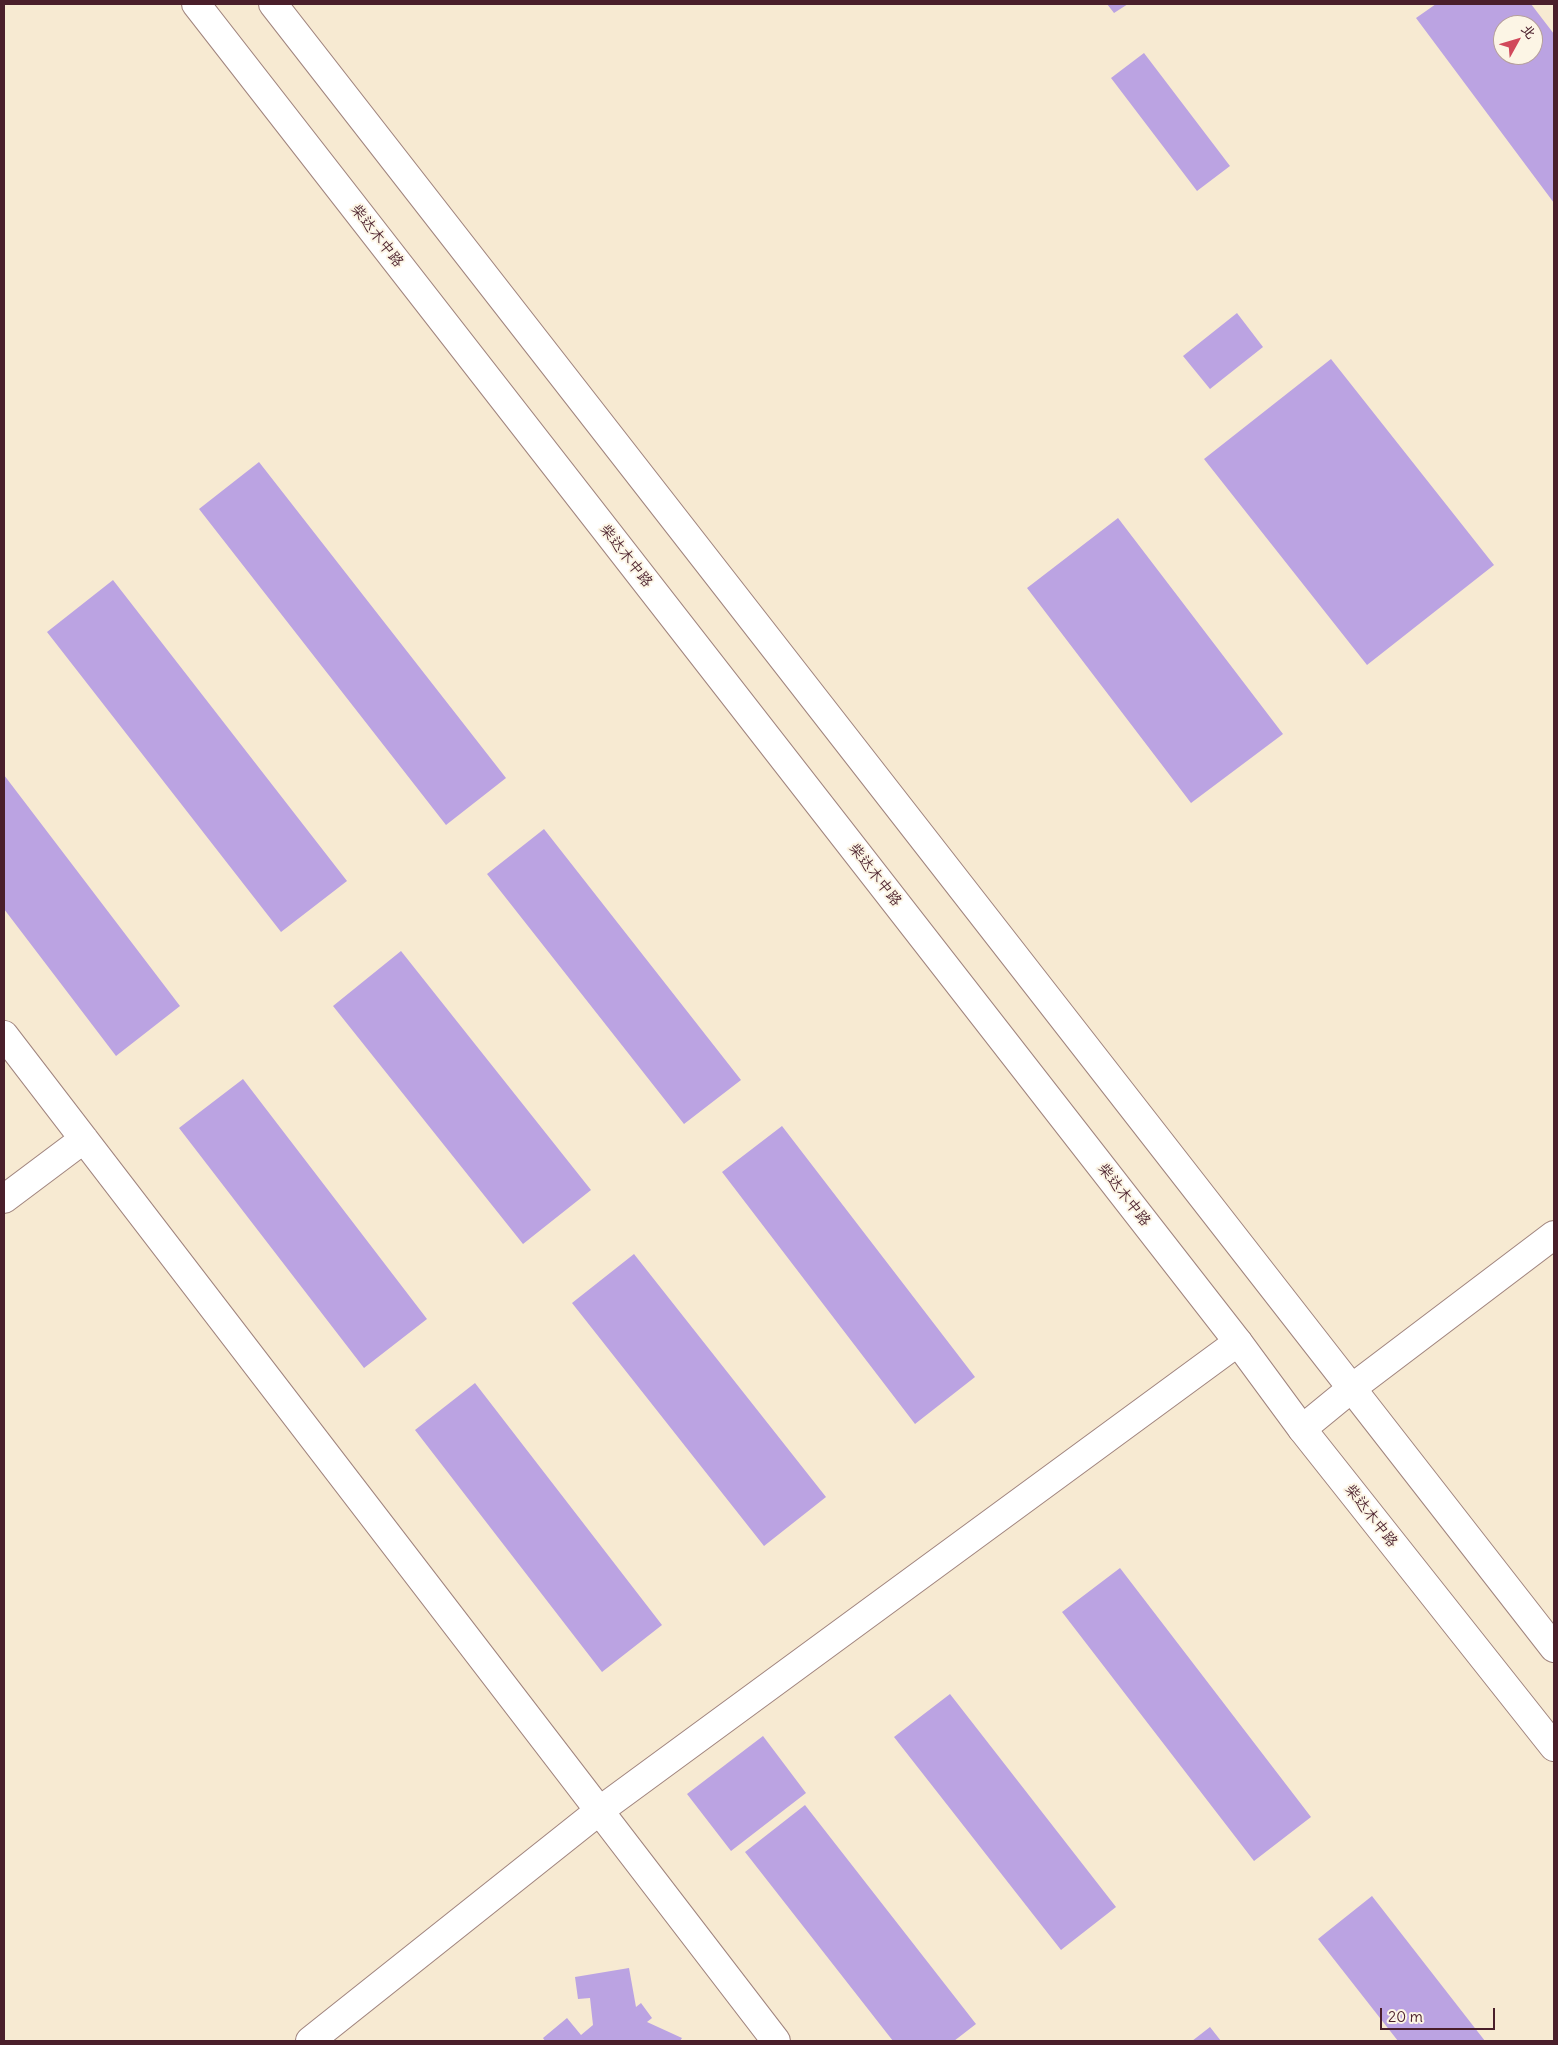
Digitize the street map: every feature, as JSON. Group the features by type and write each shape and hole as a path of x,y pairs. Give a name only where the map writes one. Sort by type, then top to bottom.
{"main road":[{"name":"柴达木中路","path":"196,4 1238,1342 1302,1429 1554,1747"},
{"path":"273,4 1554,1648"},
{"path":"4,1035 776,2041"},
{"path":"4,1199 84,1139"},
{"path":"1302,1429 1352,1388 1554,1235"},
{"path":"310,2041 599,1811 1238,1342"}],"building":[{"path":"1107,4 1128,4 1114,13"},
{"path":"1436,4 1531,4 1539,15 1493,15 1493,65 1543,65 1543,20 1554,34 1554,203 1416,18"},
{"path":"1144,53 1230,166 1197,191 1111,78"},
{"path":"1237,313 1263,347 1210,389 1183,356"},
{"path":"1331,359 1494,565 1367,665 1204,459"},
{"path":"259,462 506,778 446,825 199,509"},
{"path":"1118,518 1283,734 1191,803 1027,588"},
{"path":"113,580 347,881 281,932 47,632"},
{"path":"4,775 180,1006 116,1056 4,909"},
{"path":"544,829 741,1080 684,1124 487,874"},
{"path":"401,951 591,1190 523,1244 333,1006"},
{"path":"243,1079 427,1319 364,1368 179,1128"},
{"path":"782,1126 975,1377 915,1424 722,1172"},
{"path":"634,1254 826,1497 764,1546 572,1303"},
{"path":"475,1383 662,1625 602,1672 415,1430"},
{"path":"1120,1568 1311,1817 1254,1861 1062,1612"},
{"path":"950,1694 1116,1907 1061,1950 894,1737"},
{"path":"763,1736 806,1793 731,1851 687,1794"},
{"path":"805,1805 976,2024 954,2041 893,2041 745,1852"},
{"path":"1372,1896 1485,2041 1398,2041 1318,1939"},
{"path":"629,1968 636,2007 641,2003 652,2018 647,2022 682,2038 680,2041 545,2041 543,2038 567,2018 581,2035 593,2025 590,1998 578,1999 575,1977"},
{"path":"1210,2027 1221,2041 1192,2041"}]}
